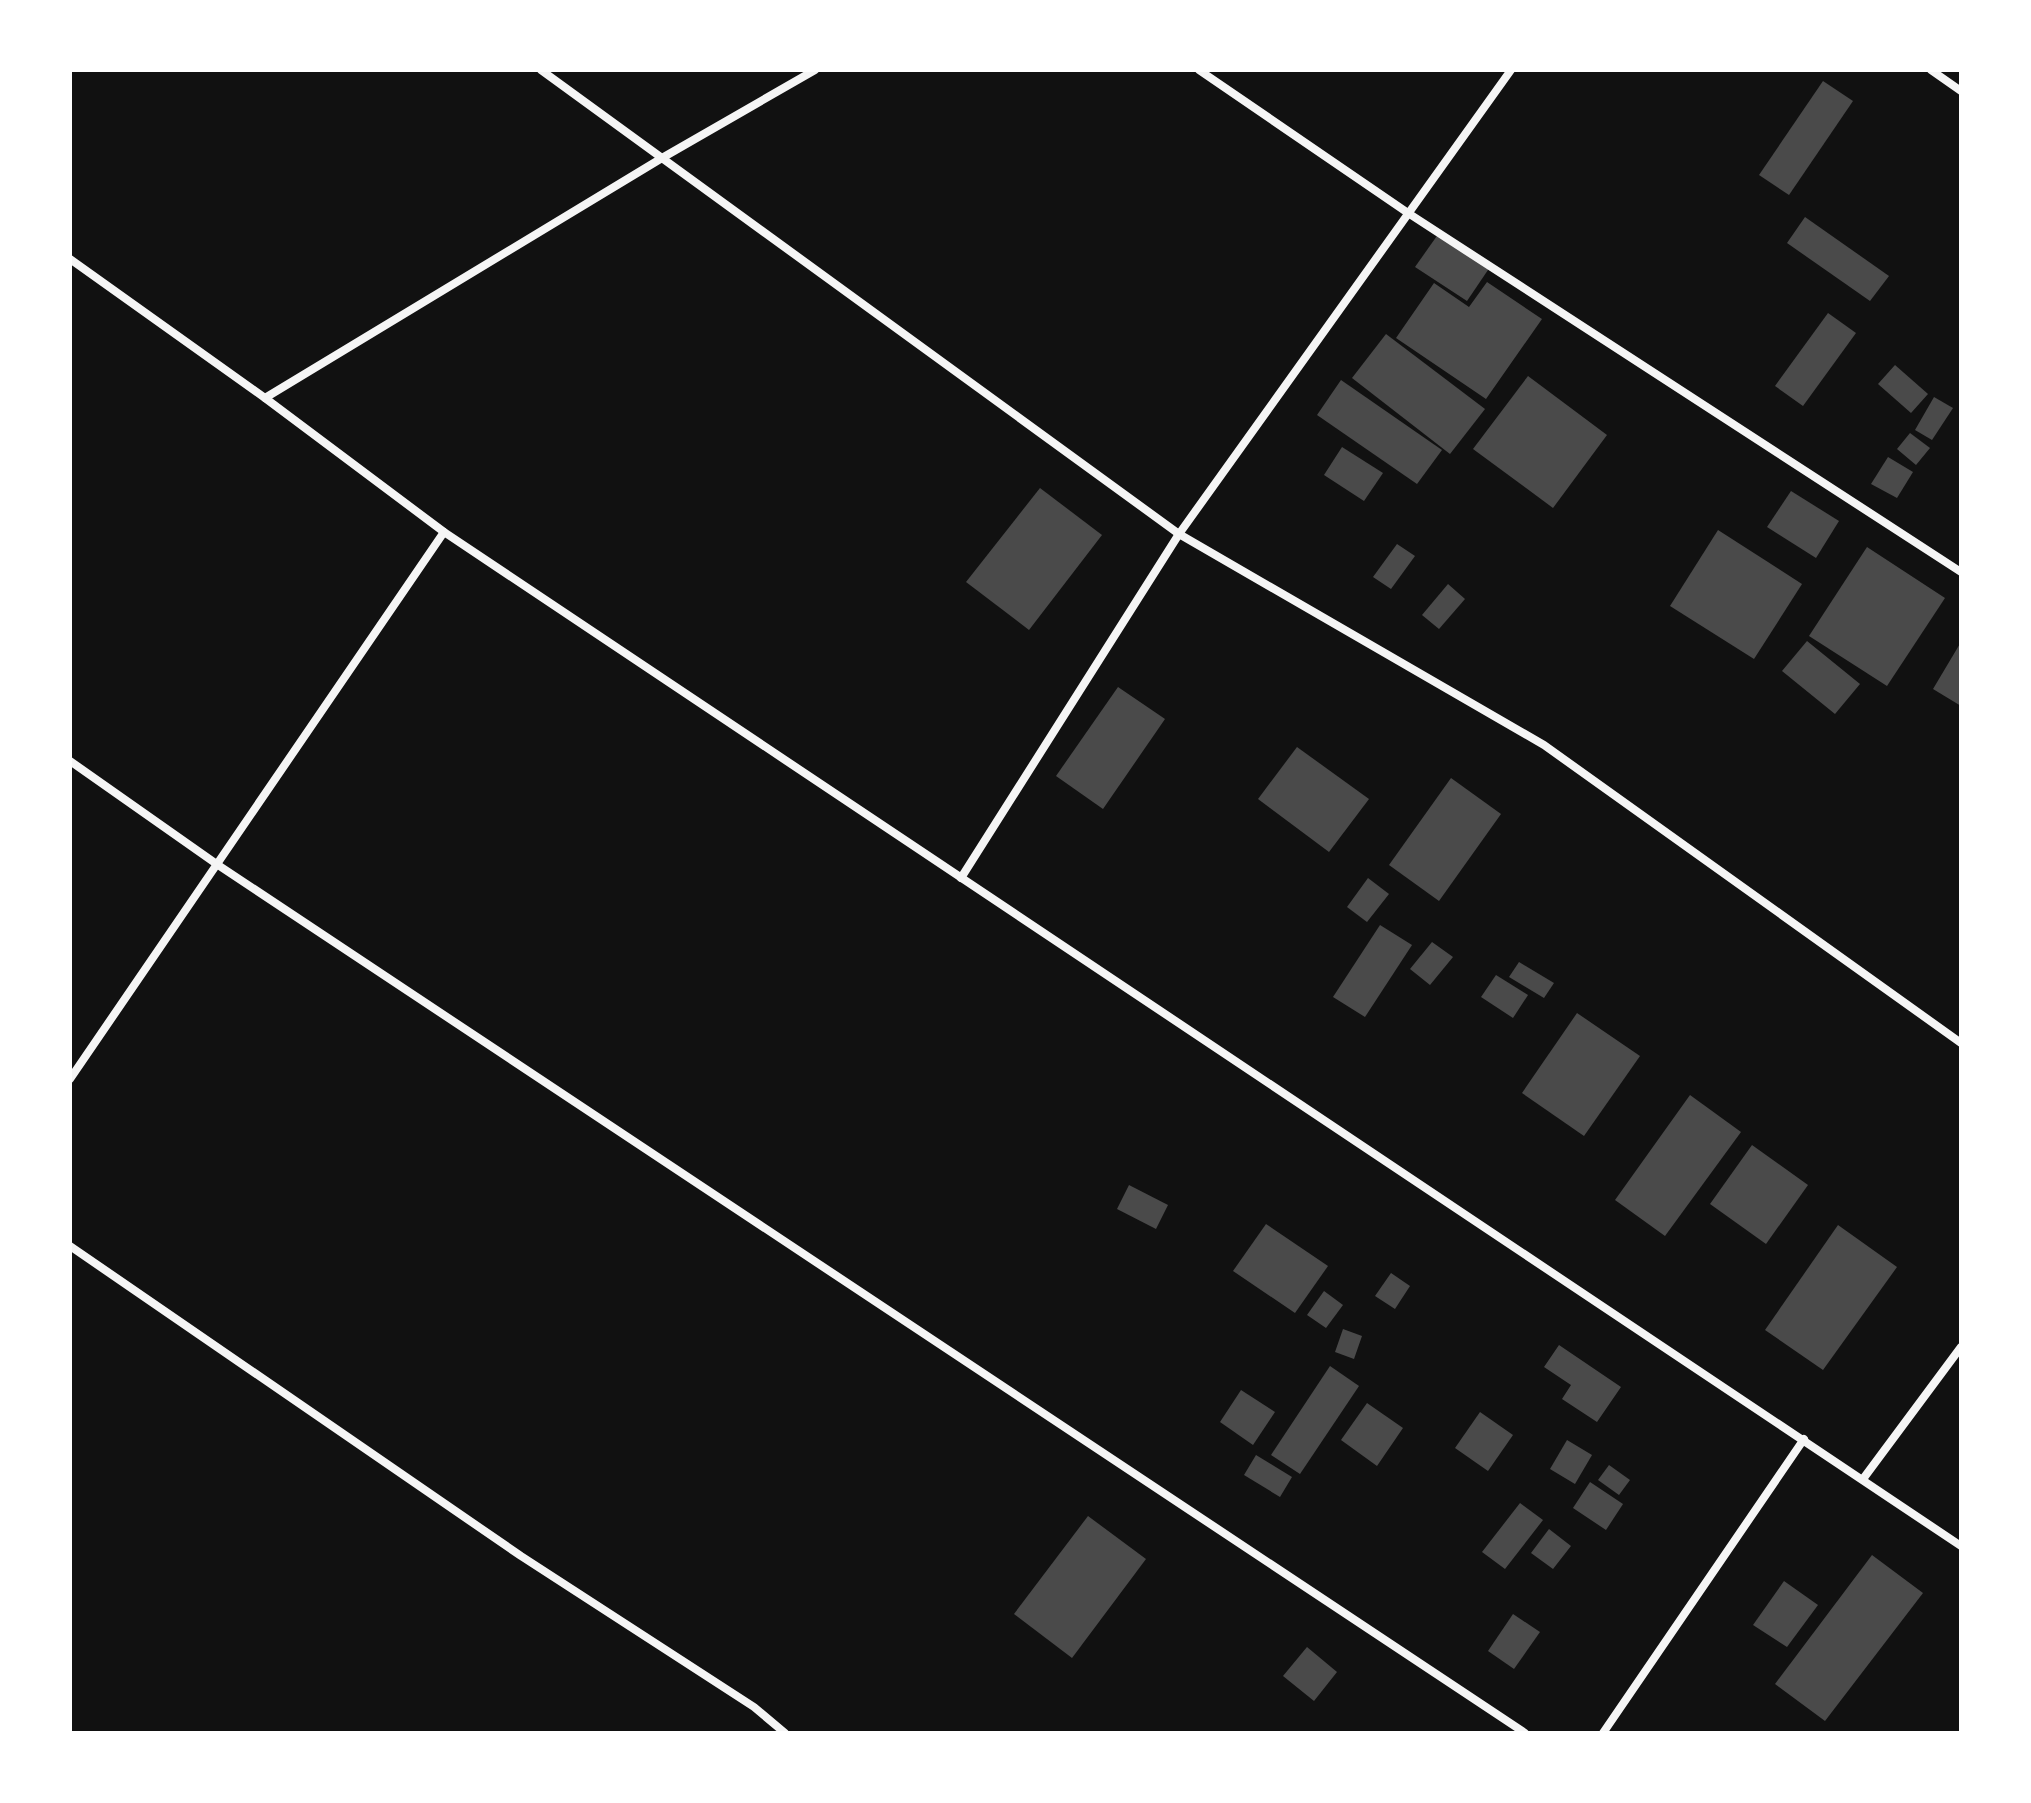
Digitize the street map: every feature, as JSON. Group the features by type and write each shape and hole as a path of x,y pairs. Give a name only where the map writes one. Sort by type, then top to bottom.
{"street":[{"path":"541,70 1179,534 1544,745 1961,1043"},
{"path":"265,398 662,158 815,70"},
{"path":"1199,70 1408,213 1961,572"},
{"path":"961,878 1179,534 1511,70"},
{"path":"1931,70 1961,91"},
{"path":"70,259 265,398 444,532 1961,1546"},
{"path":"70,1079 444,532"},
{"path":"70,761 218,865 1525,1733"},
{"path":"70,1246 521,1556 754,1707 785,1733"},
{"path":"1863,1479 1961,1347"},
{"path":"1603,1733 1804,1439"}],"building":[{"path":"1823,81 1853,101 1789,195 1759,175"},
{"path":"1805,217 1889,276 1870,301 1787,243"},
{"path":"1439,233 1490,267 1467,301 1415,267"},
{"path":"1487,282 1542,319 1486,399 1396,338 1434,283 1469,307"},
{"path":"1828,313 1856,333 1803,406 1775,386"},
{"path":"1386,334 1485,409 1450,454 1352,378"},
{"path":"1895,365 1928,394 1911,413 1878,384"},
{"path":"1528,376 1607,435 1553,508 1473,449"},
{"path":"1341,380 1442,450 1417,484 1317,415"},
{"path":"1934,397 1953,408 1932,440 1915,430"},
{"path":"1910,433 1930,448 1916,465 1897,449"},
{"path":"1342,447 1383,473 1364,501 1324,475"},
{"path":"1888,457 1913,472 1897,498 1871,484"},
{"path":"1040,488 1102,535 1029,630 966,582"},
{"path":"1791,491 1839,521 1816,558 1767,527"},
{"path":"1718,530 1802,584 1754,659 1670,606"},
{"path":"1397,544 1415,556 1391,589 1373,577"},
{"path":"1867,547 1945,598 1887,686 1809,636"},
{"path":"1448,584 1465,599 1439,629 1422,615"},
{"path":"1807,641 1860,684 1835,714 1782,671"},
{"path":"1961,642 1961,706 1933,689"},
{"path":"1118,687 1165,719 1103,809 1056,776"},
{"path":"1297,747 1369,799 1329,852 1258,799"},
{"path":"1451,778 1501,814 1439,901 1389,865"},
{"path":"1368,878 1389,894 1367,922 1347,907"},
{"path":"1380,925 1412,945 1365,1017 1333,997"},
{"path":"1432,942 1453,957 1430,985 1410,969"},
{"path":"1519,962 1554,983 1544,998 1509,977"},
{"path":"1496,975 1528,995 1513,1018 1481,997"},
{"path":"1577,1013 1640,1056 1584,1136 1522,1093"},
{"path":"1690,1095 1741,1132 1665,1236 1615,1200"},
{"path":"1752,1145 1808,1185 1766,1244 1710,1204"},
{"path":"1129,1185 1168,1205 1156,1229 1117,1209"},
{"path":"1266,1224 1328,1266 1295,1313 1233,1271"},
{"path":"1838,1225 1897,1267 1823,1370 1765,1330"},
{"path":"1391,1273 1410,1286 1395,1309 1375,1296"},
{"path":"1324,1291 1343,1305 1326,1328 1307,1315"},
{"path":"1343,1329 1362,1336 1354,1359 1335,1352"},
{"path":"1559,1345 1621,1387 1597,1422 1562,1399 1571,1385 1544,1367"},
{"path":"1330,1366 1359,1386 1300,1474 1271,1455"},
{"path":"1241,1390 1275,1412 1253,1445 1220,1422"},
{"path":"1367,1403 1403,1428 1377,1466 1341,1440"},
{"path":"1480,1412 1513,1435 1488,1471 1455,1448"},
{"path":"1567,1440 1592,1455 1575,1484 1550,1469"},
{"path":"1256,1455 1292,1477 1280,1497 1244,1475"},
{"path":"1609,1465 1630,1480 1619,1495 1598,1480"},
{"path":"1590,1482 1623,1504 1606,1530 1573,1508"},
{"path":"1520,1503 1543,1520 1505,1569 1482,1552"},
{"path":"1088,1516 1146,1559 1072,1658 1014,1614"},
{"path":"1549,1529 1571,1546 1553,1569 1531,1553"},
{"path":"1872,1555 1923,1593 1825,1721 1775,1684"},
{"path":"1784,1581 1818,1605 1787,1647 1753,1625"},
{"path":"1513,1614 1540,1632 1514,1669 1488,1651"},
{"path":"1307,1647 1337,1672 1314,1701 1283,1676"}]}
